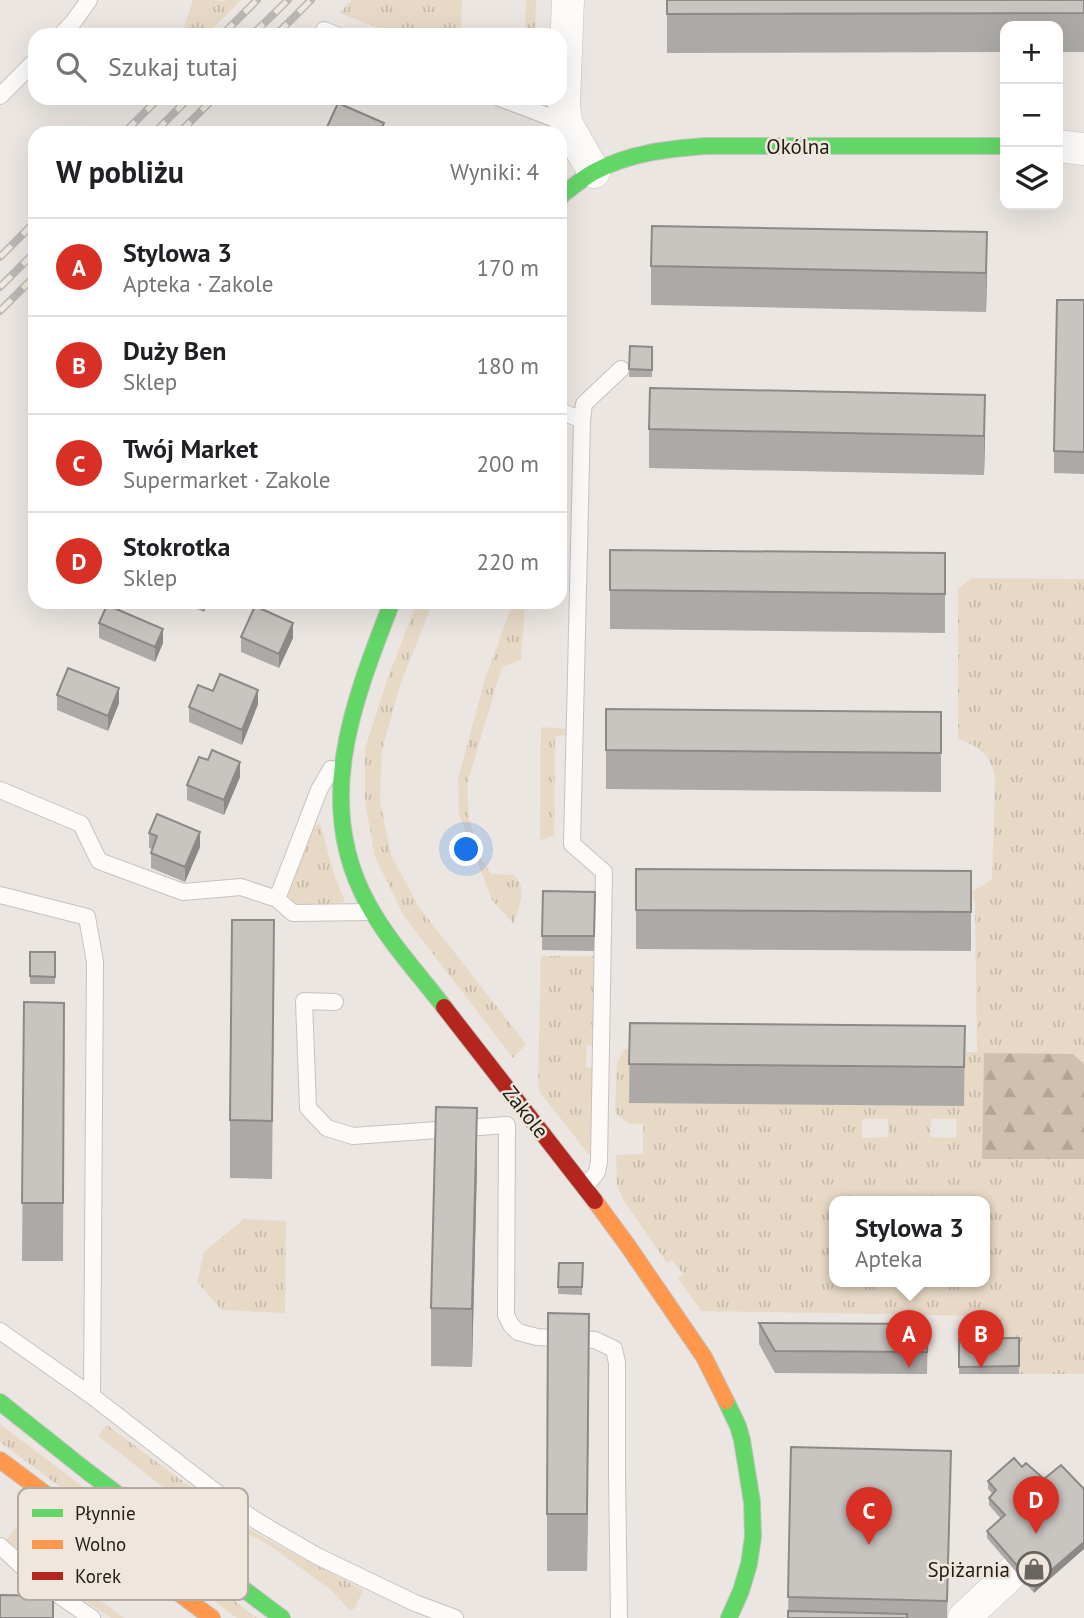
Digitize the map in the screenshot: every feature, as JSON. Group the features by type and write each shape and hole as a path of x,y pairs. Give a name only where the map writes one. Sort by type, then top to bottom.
{"street":[{"path":"567,28 568,0"},
{"path":"564,105 566,123 594,172 567,191"},
{"name":"Okólna","path":"594,172 636,155 693,147 1000,146"},
{"path":"1063,147 1084,149"},
{"name":"Zakole","path":"389,609 357,694 343,745 339,790 340,817 348,860 364,898 391,939 584,1187 704,1357 738,1426 752,1502 749,1564 729,1618"},
{"path":"0,1402 109,1488"},
{"path":"0,1460 38,1488"},
{"path":"964,1618 1016,1570"},
{"path":"248,1592 282,1618"},
{"path":"188,1600 212,1618"}],"lane":[{"path":"68,28 89,0"},
{"path":"0,96 6,82 28,66"},
{"path":"518,105 566,123"},
{"path":"584,1187 597,1172 599,1161 604,872 572,844 582,420 584,404 621,369"},
{"path":"567,414 582,420"},
{"path":"276,899 319,790 343,745"},
{"path":"0,790 80,824 99,861 183,892 241,887 276,899 293,913 373,912"},
{"path":"0,895 87,917 95,962 92,1396"},
{"path":"335,1002 304,1002 308,1108 327,1128 353,1136 507,1125 511,1123 519,1102"},
{"path":"507,1125 506,1315 518,1332 537,1337 595,1340 614,1349 617,1363 619,1618"},
{"path":"0,1331 92,1396 210,1488"},
{"path":"248,1515 317,1556 415,1603 455,1618"},
{"path":"0,1546 18,1563"},
{"path":"66,1600 92,1618"}],"green space":[{"path":"193,0 241,0 213,28 184,28"},
{"path":"351,0 462,0 461,28 378,28 340,13"},
{"path":"526,0 536,0 535,28 525,28"},
{"path":"971,578 1084,579 1084,1374 1019,1374 1019,1346 1004,1346 1004,1334 997,1333 996,1316 701,1311 678,1278 683,1274 672,1260 667,1263 624,1201 617,1186 616,1155 643,1154 643,1124 630,1124 615,1113 617,1063 624,1049 652,1049 630,1062 629,1103 941,1052 977,1052 975,903 972,892 992,879 995,779 988,758 972,745 958,739 958,589","holes":["862,1119 888,1119 888,1137 862,1138","931,1119 957,1119 956,1138 930,1137"]},
{"path":"414,609 430,609 400,685 382,750 380,800 391,855 419,907 526,1044 513,1058 404,916 375,857 365,801 365,749 386,683"},
{"path":"510,609 525,609 521,660 502,667 467,784 469,819 481,858 491,874 514,875 521,886 521,898 514,924 492,900 459,814 458,779 485,679"},
{"path":"541,727 566,729 566,735 555,736 554,836 540,840"},
{"path":"318,824 321,826 334,875 345,901 305,907 292,901 289,895 290,887 308,835"},
{"path":"541,956 596,956 595,1045 587,1045 586,1067 595,1068 593,1148 589,1155 540,1092 538,1084"},
{"path":"984,1053 1073,1054 1084,1064 1084,1159 982,1159"},
{"path":"244,1219 286,1221 285,1313 222,1310 197,1282 204,1252"},
{"path":"0,1424 85,1488 62,1488 0,1442"},
{"path":"107,1425 192,1488 164,1488 98,1436"},
{"path":"18,1525 18,1550 6,1540"},
{"path":"248,1527 363,1590 355,1608 350,1611 331,1590 259,1539 248,1535"},
{"path":"84,1600 100,1600 124,1618 111,1618"},
{"path":"213,1600 233,1600 257,1618 237,1618"}],"building":[{"path":"667,0 1084,0 1084,13 667,14"},
{"path":"337,105 384,123 382,126 327,126"},
{"path":"652,226 987,232 986,273 651,266"},
{"path":"1057,300 1084,300 1084,452 1054,451"},
{"path":"630,346 652,347 652,370 629,369"},
{"path":"650,388 985,395 984,436 649,429"},
{"path":"610,550 945,553 945,594 610,590"},
{"path":"105,609 116,609 163,629 155,647 99,623"},
{"path":"254,609 262,609 293,623 279,654 241,637"},
{"path":"68,668 119,688 108,716 57,695"},
{"path":"220,674 258,690 242,730 189,707 198,685 213,691"},
{"path":"606,709 941,712 941,753 606,750"},
{"path":"212,750 240,762 224,800 187,785 199,757 208,760"},
{"path":"157,814 200,832 185,867 151,853 157,836 149,833"},
{"path":"636,869 971,871 971,912 636,910"},
{"path":"543,891 595,892 594,936 542,936"},
{"path":"232,920 274,920 272,1121 230,1120"},
{"path":"30,952 55,952 55,977 30,976"},
{"path":"24,1002 64,1003 63,1203 22,1203"},
{"path":"630,1023 965,1026 964,1067 629,1064"},
{"path":"436,1107 477,1108 472,1309 431,1308"},
{"path":"559,1263 583,1263 582,1287 558,1287"},
{"path":"548,1313 589,1314 587,1514 547,1514"},
{"path":"759,1323 928,1324 927,1352 775,1351"},
{"path":"1019,1338 1019,1366 959,1367 959,1339"},
{"path":"791,1447 951,1451 947,1601 788,1597"},
{"path":"1014,1458 1022,1467 1026,1463 1044,1479 1061,1465 1084,1489 1084,1542 1034,1585 987,1531 1005,1515 989,1498 996,1490 988,1481"},
{"path":"0,1595 18,1595 18,1600 53,1600 53,1618 0,1618"},
{"path":"788,1611 907,1614 907,1618 788,1618"}],"railway":[{"path":"229,28 257,0"},
{"path":"259,28 288,0"},
{"path":"283,28 311,0"},
{"path":"131,126 152,105"},
{"path":"161,126 182,105"},
{"path":"186,126 207,105"},
{"path":"0,257 28,229"},
{"path":"0,287 28,259"},
{"path":"0,311 28,283"}],"traffic: fast":[{"path":"567,191 594,172 621,160 648,153 705,146 1000,146"},
{"path":"389,609 353,714 341,790 343,828 351,866 368,904 394,944 444,1007"},
{"path":"726,1401 742,1440 752,1502 753,1537 749,1564 729,1618"},
{"path":"0,1402 109,1488"},
{"path":"248,1592 282,1618"}],"traffic: slow":[{"path":"595,1201 704,1357 726,1401"},
{"path":"0,1460 38,1488"},
{"path":"188,1600 212,1618"}],"traffic: jam":[{"path":"444,1007 595,1201"}],"place":[{"name":"Stylowa 3","path":"909,1368"},
{"name":"Duży Ben","path":"981,1368"},
{"name":"Stokrotka","path":"1036,1534"},
{"name":"Twój Market","path":"869,1545"},
{"name":"Spiżarnia","path":"1034,1569"}]}
